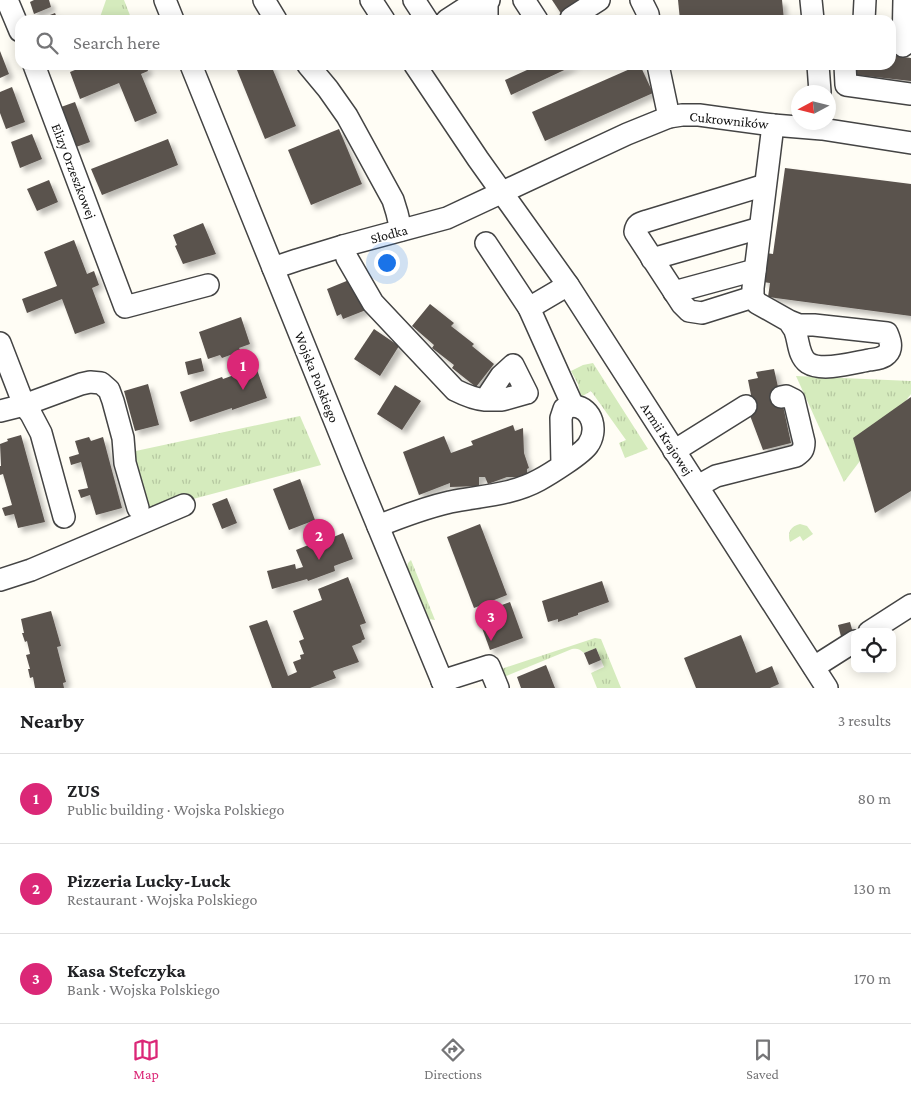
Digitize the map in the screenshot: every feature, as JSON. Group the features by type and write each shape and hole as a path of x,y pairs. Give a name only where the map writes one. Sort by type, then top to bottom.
{"street":[{"path":"7,0 15,19"},
{"path":"165,0 171,15"},
{"path":"264,0 273,15"},
{"path":"371,0 381,15"},
{"path":"414,0 424,15"},
{"path":"524,0 534,15"},
{"path":"576,15 599,0"},
{"path":"641,0 648,15"},
{"path":"811,0 813,15"},
{"path":"864,15 865,0"},
{"path":"902,46 904,0"},
{"path":"456,15 475,2 485,7"},
{"name":"Elizy Orzeszkowej","path":"36,70 125,307 208,285"},
{"name":"Wojska Polskiego","path":"194,70 443,685"},
{"path":"312,70 347,116 393,200 401,230"},
{"name":"Armii Krajowej","path":"418,70 478,159 568,285 828,688"},
{"path":"659,70 669,117"},
{"path":"818,70 819,85"},
{"path":"845,70 846,85 911,94"},
{"name":"Cukrowników","path":"502,192 650,124 682,114 773,125 791,125"},
{"path":"773,125 752,288 756,303 789,321"},
{"name":"Cukrowników","path":"836,129 911,143"},
{"path":"753,297 702,313 689,311 682,304 635,232 636,227 640,224 765,185"},
{"name":"Słodka","path":"273,268 343,246 447,218 502,192"},
{"path":"652,259 760,228"},
{"path":"486,243 529,308 573,406"},
{"path":"343,246 347,258 373,303 455,390 478,400 485,400"},
{"path":"674,292 755,270"},
{"path":"529,308 568,285"},
{"path":"0,343 24,405 41,433 64,517"},
{"path":"0,411 24,405 81,384 90,382 101,383 109,390 113,401 120,429 125,463 138,508"},
{"path":"698,486 716,476 796,456 802,452 804,442 794,400 786,396 781,397"},
{"path":"378,526 421,509 510,492 538,480 562,465 588,446 593,436 592,420 584,409 573,406 564,409 561,418 562,465"},
{"path":"674,451 746,406"},
{"path":"0,580 31,570 184,505"},
{"path":"875,628 911,605"},
{"path":"814,666 851,643"},
{"path":"443,685 489,666 498,688"}],"green space":[{"path":"106,0 124,0 130,15 101,15"},
{"path":"593,363 648,449 625,458 619,443 626,440 591,391 581,397 578,384 571,371 583,365"},
{"path":"796,376 911,381 911,394 844,482"},
{"path":"300,416 321,465 148,511 131,452"},
{"path":"800,524 807,526 813,534 803,541 800,536 790,542 790,530"},
{"path":"411,560 435,620 429,619 407,567"},
{"path":"595,638 601,639 621,688 597,688 591,673 604,667 596,648 584,653 578,649 572,649 504,677 501,669"}],"building":[{"path":"34,0 49,0 51,7 34,14 30,2"},
{"path":"552,0 584,0 562,15"},
{"path":"678,0 782,0 784,15 680,15"},
{"path":"0,51 9,74 0,78"},
{"path":"896,56 911,58 911,81 857,75 857,70 896,70"},
{"path":"75,70 148,70 141,74 157,113 135,122 119,83 80,99 70,72"},
{"path":"237,70 273,70 296,126 265,139"},
{"path":"527,70 564,70 511,95 505,80"},
{"path":"628,70 642,70 653,93 545,141 532,112"},
{"path":"12,87 25,122 6,129 0,113 0,92"},
{"path":"75,102 90,142 76,147 61,107"},
{"path":"339,129 362,184 311,205 288,150"},
{"path":"32,134 42,159 20,168 11,142"},
{"path":"168,139 178,165 102,195 91,169"},
{"path":"785,168 911,184 911,316 768,297 770,283 763,282 766,253 773,254"},
{"path":"49,180 58,202 37,211 27,189"},
{"path":"203,223 216,254 183,264 175,246 177,245 173,235"},
{"path":"74,240 87,274 94,271 99,285 92,288 105,323 75,334 62,299 27,313 22,299 57,286 44,252"},
{"path":"349,280 355,293 359,292 366,310 343,319 341,314 337,316 327,289"},
{"path":"430,304 454,323 451,326 474,344 472,346 494,364 476,387 452,368 454,365 432,348 434,345 412,326"},
{"path":"241,317 250,344 239,348 241,351 222,358 220,355 208,359 199,332"},
{"path":"374,329 399,346 380,376 354,359"},
{"path":"201,358 204,371 188,375 185,362"},
{"path":"256,367 267,398 190,422 180,392"},
{"path":"774,369 778,387 772,388 779,387 791,443 763,450 743,397 751,395 748,380 758,378 756,372"},
{"path":"148,384 159,425 135,431 124,391"},
{"path":"395,385 421,401 402,430 377,414"},
{"path":"911,397 911,491 875,513 853,438"},
{"path":"513,425 515,431 523,428 524,453 529,468 527,469 527,477 507,477 488,484 485,477 479,477 479,486 450,487 450,483 419,495 403,452 444,436 451,453 473,445 471,441"},
{"path":"21,435 45,522 18,528 14,514 5,516 2,508 12,505 3,474 0,475 0,444 8,441 7,439"},
{"path":"89,437 91,441 103,437 122,508 96,515 90,495 81,498 78,490 88,488 81,462 71,465 69,457 79,454 75,441"},
{"path":"300,479 315,520 289,530 273,489"},
{"path":"227,498 237,523 222,529 212,504"},
{"path":"480,524 507,595 474,608 447,537"},
{"path":"343,533 353,559 334,566 335,571 308,581 307,579 272,589 267,571 295,564 296,569 303,567 296,550"},
{"path":"348,577 366,623 360,625 365,639 352,646 359,662 333,671 336,678 310,688 272,688 249,626 267,620 288,676 297,672 293,662 301,659 300,655 304,654 299,641 304,639 293,611 322,600 318,589"},
{"path":"602,581 609,602 558,622 558,619 548,622 542,601"},
{"path":"510,602 523,638 490,650 477,614"},
{"path":"51,611 61,646 57,647 66,682 63,683 64,688 35,688 33,677 30,678 28,669 30,669 26,655 30,654 27,641 25,642 22,633 24,633 21,619"},
{"path":"850,622 851,641 843,644 838,625"},
{"path":"741,635 756,673 772,666 779,684 770,688 696,688 684,658"},
{"path":"596,648 601,660 589,665 584,653"},
{"path":"546,665 555,688 521,688 517,677"}],"place":[{"name":"ZUS","path":"243,390"},
{"name":"Pizzeria Lucky-Luck","path":"319,560"},
{"name":"Kasa Stefczyka","path":"491,641"}]}
